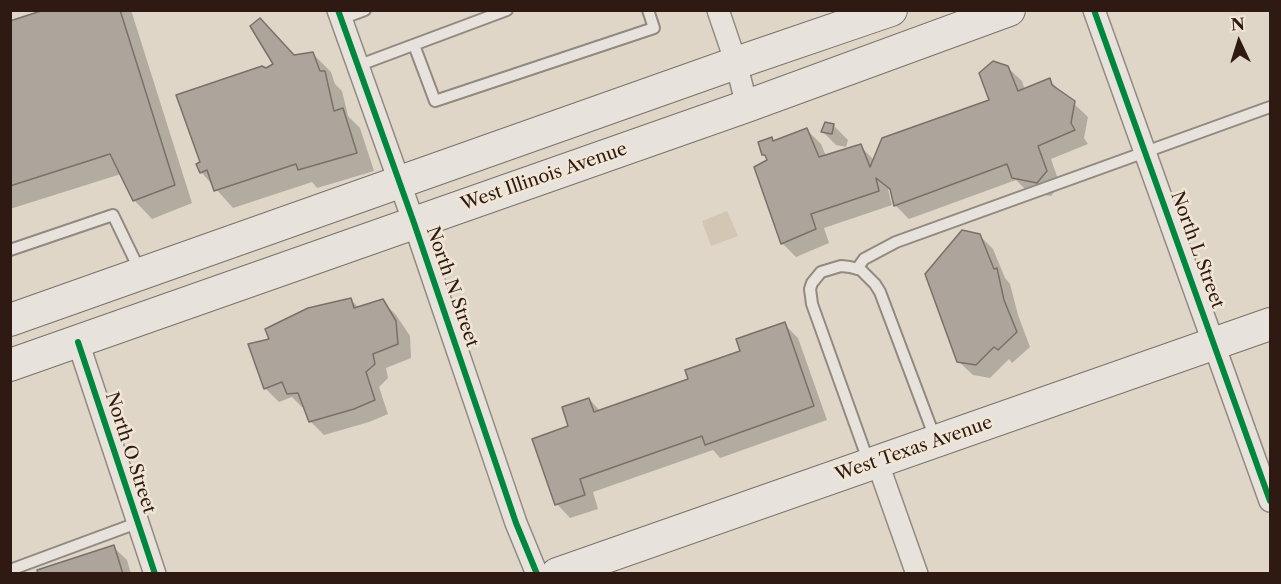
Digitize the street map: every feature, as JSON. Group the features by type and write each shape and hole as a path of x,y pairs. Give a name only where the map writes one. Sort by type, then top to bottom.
{"main road":[{"path":"10,320 891,10"},
{"name":"West Illinois Avenue","path":"10,365 747,106 1009,10"},
{"name":"West Texas Avenue","path":"557,573 1270,324"}],"street":[{"path":"718,10 736,63 747,106"},
{"name":"North L Street","path":"1094,10 1270,501"},
{"name":"North N Street","path":"339,15 414,223 516,523 537,573"},
{"name":"North O Street","path":"78,342 155,573"},
{"path":"873,463 917,573"}],"lane":[{"path":"339,15 365,10"},
{"path":"357,66 507,10"},
{"path":"414,45 435,101 654,28 648,10"},
{"path":"857,269 864,259 896,242 1270,107"},
{"path":"10,250 113,215 141,274"},
{"path":"873,463 810,295 812,283 821,272 841,266 857,269 868,276 880,292 936,441"},
{"path":"15,571 137,523"}],"shaded area":[{"path":"727,211 738,236 711,246 702,221"}],"building":[{"path":"44,10 120,10 175,185 133,201 110,154 10,186 10,21"},
{"path":"260,18 294,55 313,52 320,71 325,71 334,111 343,108 357,153 298,170 296,164 214,191 207,170 200,173 196,164 200,162 176,95 273,64 250,26"},
{"path":"993,61 1008,66 1018,91 1050,78 1052,85 1075,101 1071,123 1075,130 1038,146 1047,171 1037,183 1012,178 1007,164 894,206 890,189 876,178 879,191 811,214 816,229 781,244 754,167 767,160 765,155 762,155 758,142 772,137 773,141 807,128 819,157 861,144 870,167 882,138 989,100 979,73"},
{"path":"825,122 834,124 832,134 821,132"},
{"path":"962,230 980,234 994,269 997,268 1004,300 1017,332 998,350 994,347 976,365 957,362 925,274"},
{"path":"351,298 354,308 383,299 396,321 398,344 373,354 375,364 366,372 375,400 354,409 309,422 298,393 287,394 282,382 264,389 248,344 269,339 265,329 308,308"},
{"path":"785,322 814,406 705,445 702,436 580,479 585,495 555,505 532,439 568,426 562,407 589,398 594,412 688,379 685,370 740,351 736,339"},
{"path":"114,545 123,574 38,574 37,570"}],"cycle path":[{"path":"338,10 414,223 516,523 537,574"},
{"path":"1094,10 1270,501"},
{"path":"78,342 155,574"}]}
